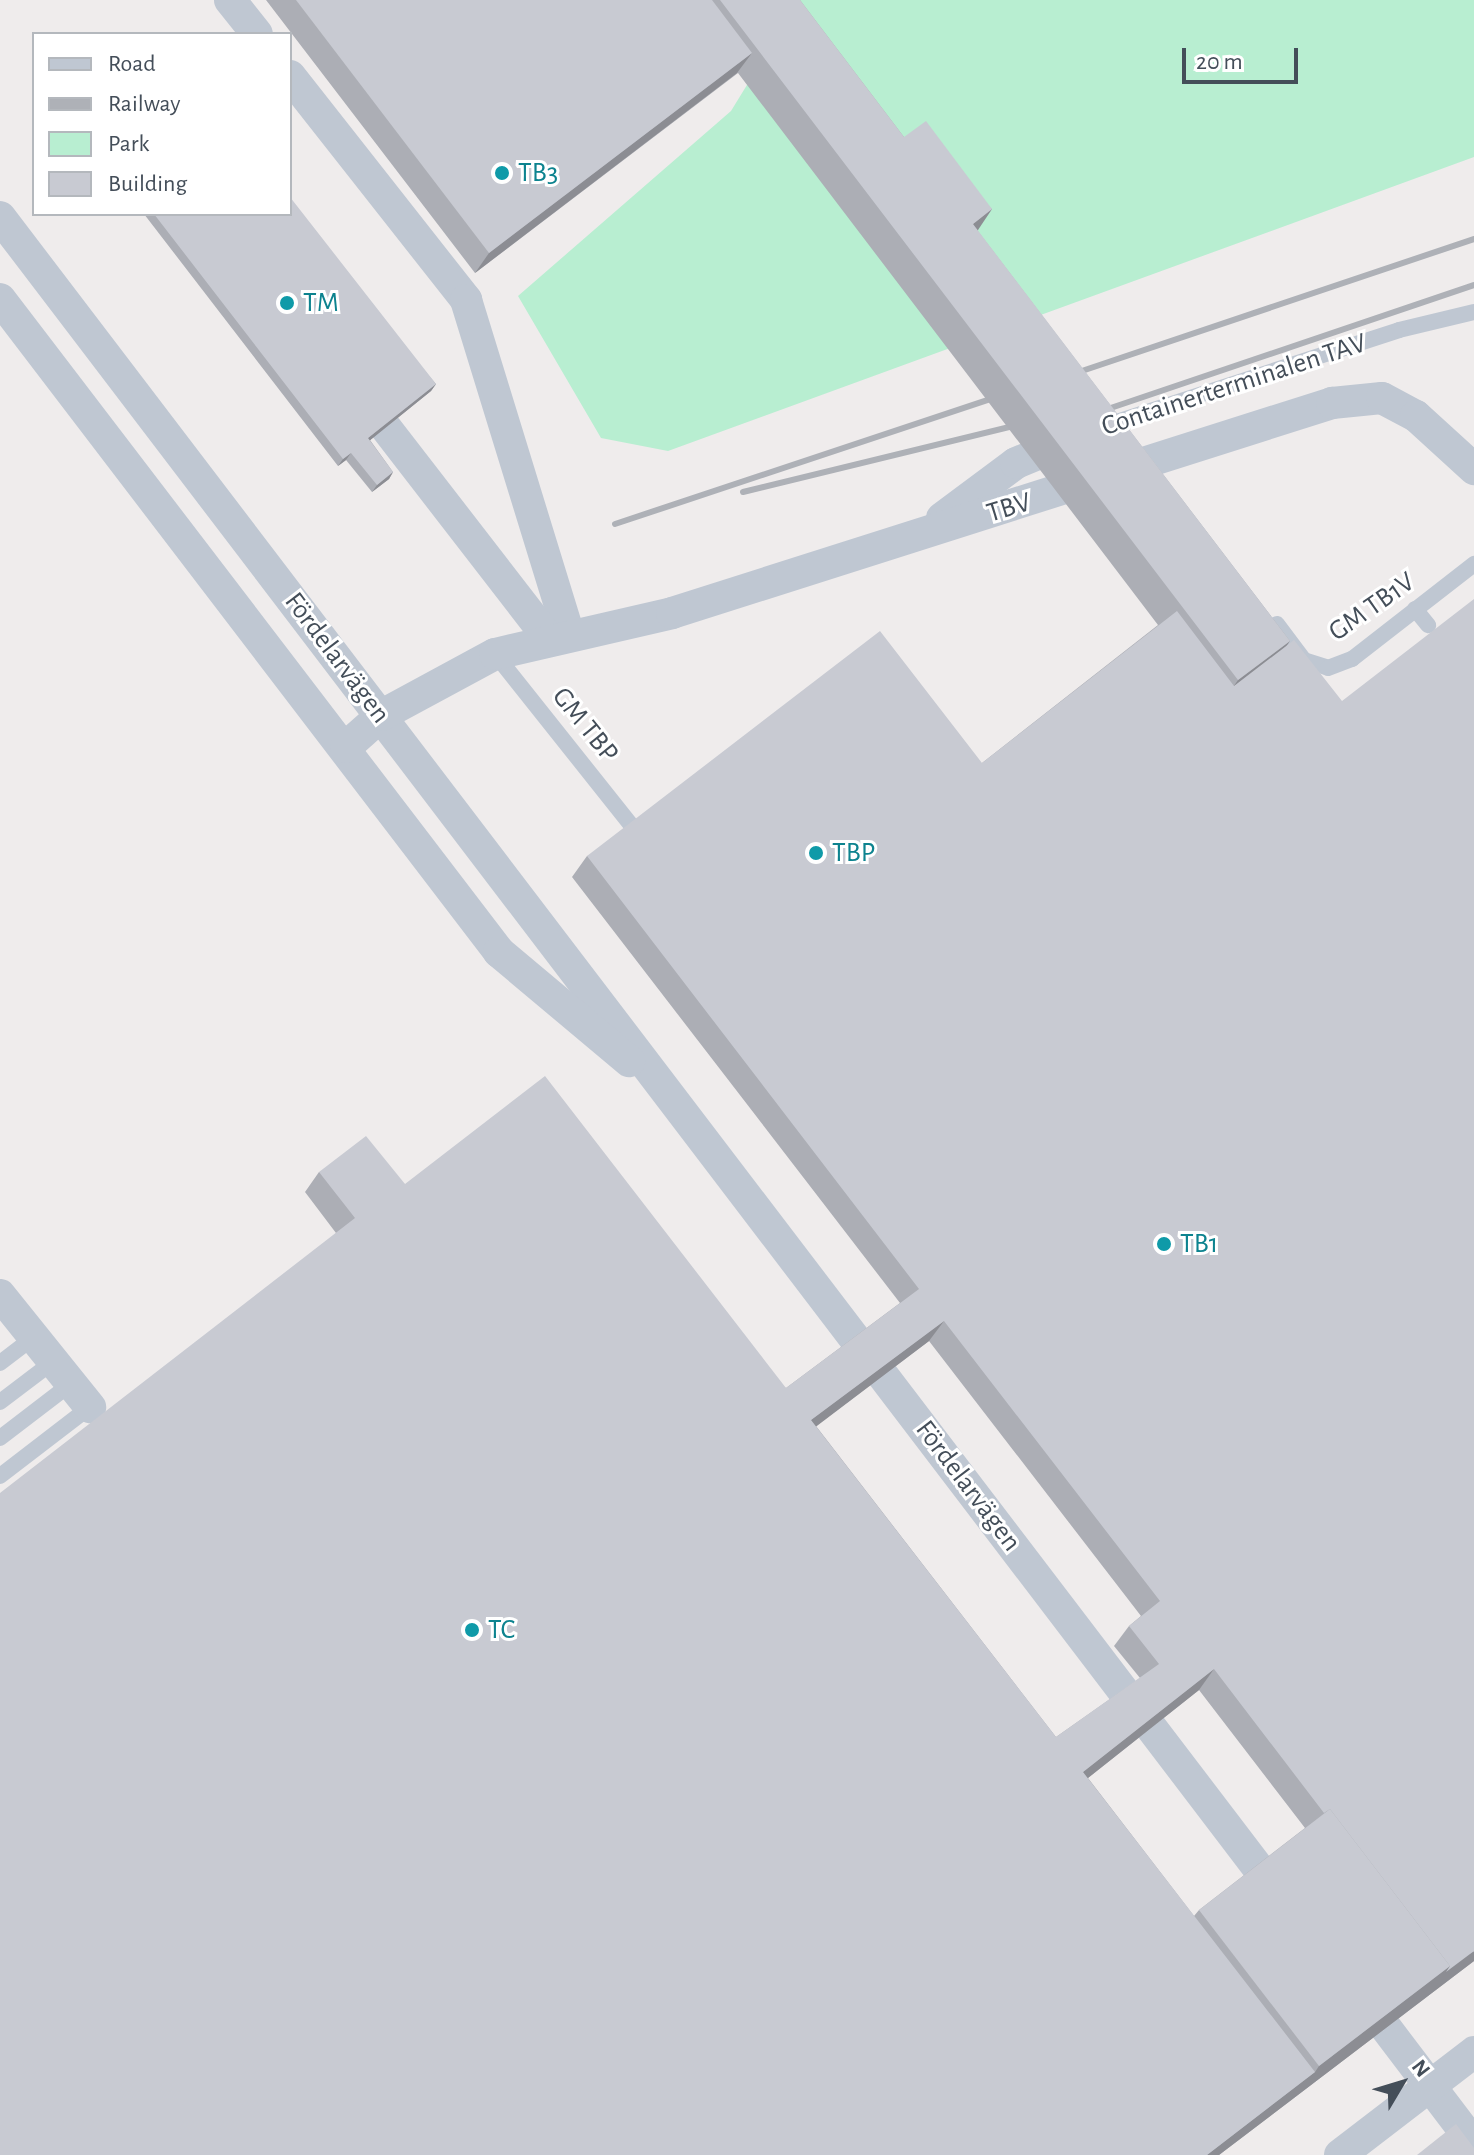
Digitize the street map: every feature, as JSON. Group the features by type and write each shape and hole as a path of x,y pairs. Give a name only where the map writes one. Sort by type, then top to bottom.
{"street":[{"path":"230,0 255,32"},
{"path":"292,79 466,300 559,636"},
{"name":"Fördelarvägen","path":"0,217 1262,1873"},
{"name":"Fördelarvägen","path":"0,299 346,747 499,952 675,1099"},
{"name":"TBV","path":"346,747 382,715 495,654 559,636 672,613 1157,467 1280,417 1332,403 1382,398 1416,416 1474,469"},
{"name":"Containerterminalen TAV","path":"878,549 952,513 1016,463 1110,424"},
{"path":"386,428 559,636"},
{"path":"1386,2028 1474,2144"},
{"path":"1340,2155 1474,2052"}],"lane":[{"name":"Containerterminalen TAV","path":"1110,424 1399,330 1474,312"},
{"name":"GM TB1V","path":"1266,610 1304,660 1328,668 1352,659 1415,609 1472,571"},
{"path":"1415,609 1428,625"},
{"name":"GM TBP","path":"495,654 634,829"},
{"path":"0,1363 38,1347"},
{"path":"0,1402 38,1347"},
{"path":"0,1438 38,1347"},
{"path":"0,1476 38,1347"}],"green space":[{"path":"799,0 1474,0 1474,157 668,451 601,438 518,296 731,111"}],"building":[{"name":"TB3","path":"296,0 712,0 752,53 489,253"},
{"path":"720,0 800,0 904,137 926,121 992,209 973,224 1290,641 1238,680"},
{"name":"TM","path":"292,200 436,384 368,438 393,472 377,485 351,453 343,459 156,216 292,216"},
{"path":"1474,599 1474,1951 1446,1972 1450,1966 1330,1809 1324,1813 1214,1669 1083,1772 1315,2072 1207,2155 0,2155 0,1493 355,1218 319,1172 366,1136 405,1184 545,1076 786,1388 919,1289 587,856 880,631 982,763 1177,611 1234,686 1294,640 1342,701","holes":["944,1321 1160,1601 1129,1626 1159,1664 1056,1737 811,1420"]},
{"path":"1330,1809 1450,1966 1319,2066 1199,1910"},
{"path":"1456,2124 1474,2148 1474,2155 1417,2155"}],"railway":[{"path":"1064,377 1474,239"},
{"path":"1090,415 1474,285"},
{"path":"615,524 1006,394"},
{"path":"743,492 1027,423"}],"place":[{"name":"TB3","path":"502,173"},
{"name":"TM","path":"287,303"},
{"name":"TBP","path":"816,853"},
{"name":"TB1","path":"1164,1244"},
{"name":"TC","path":"472,1630"}]}
